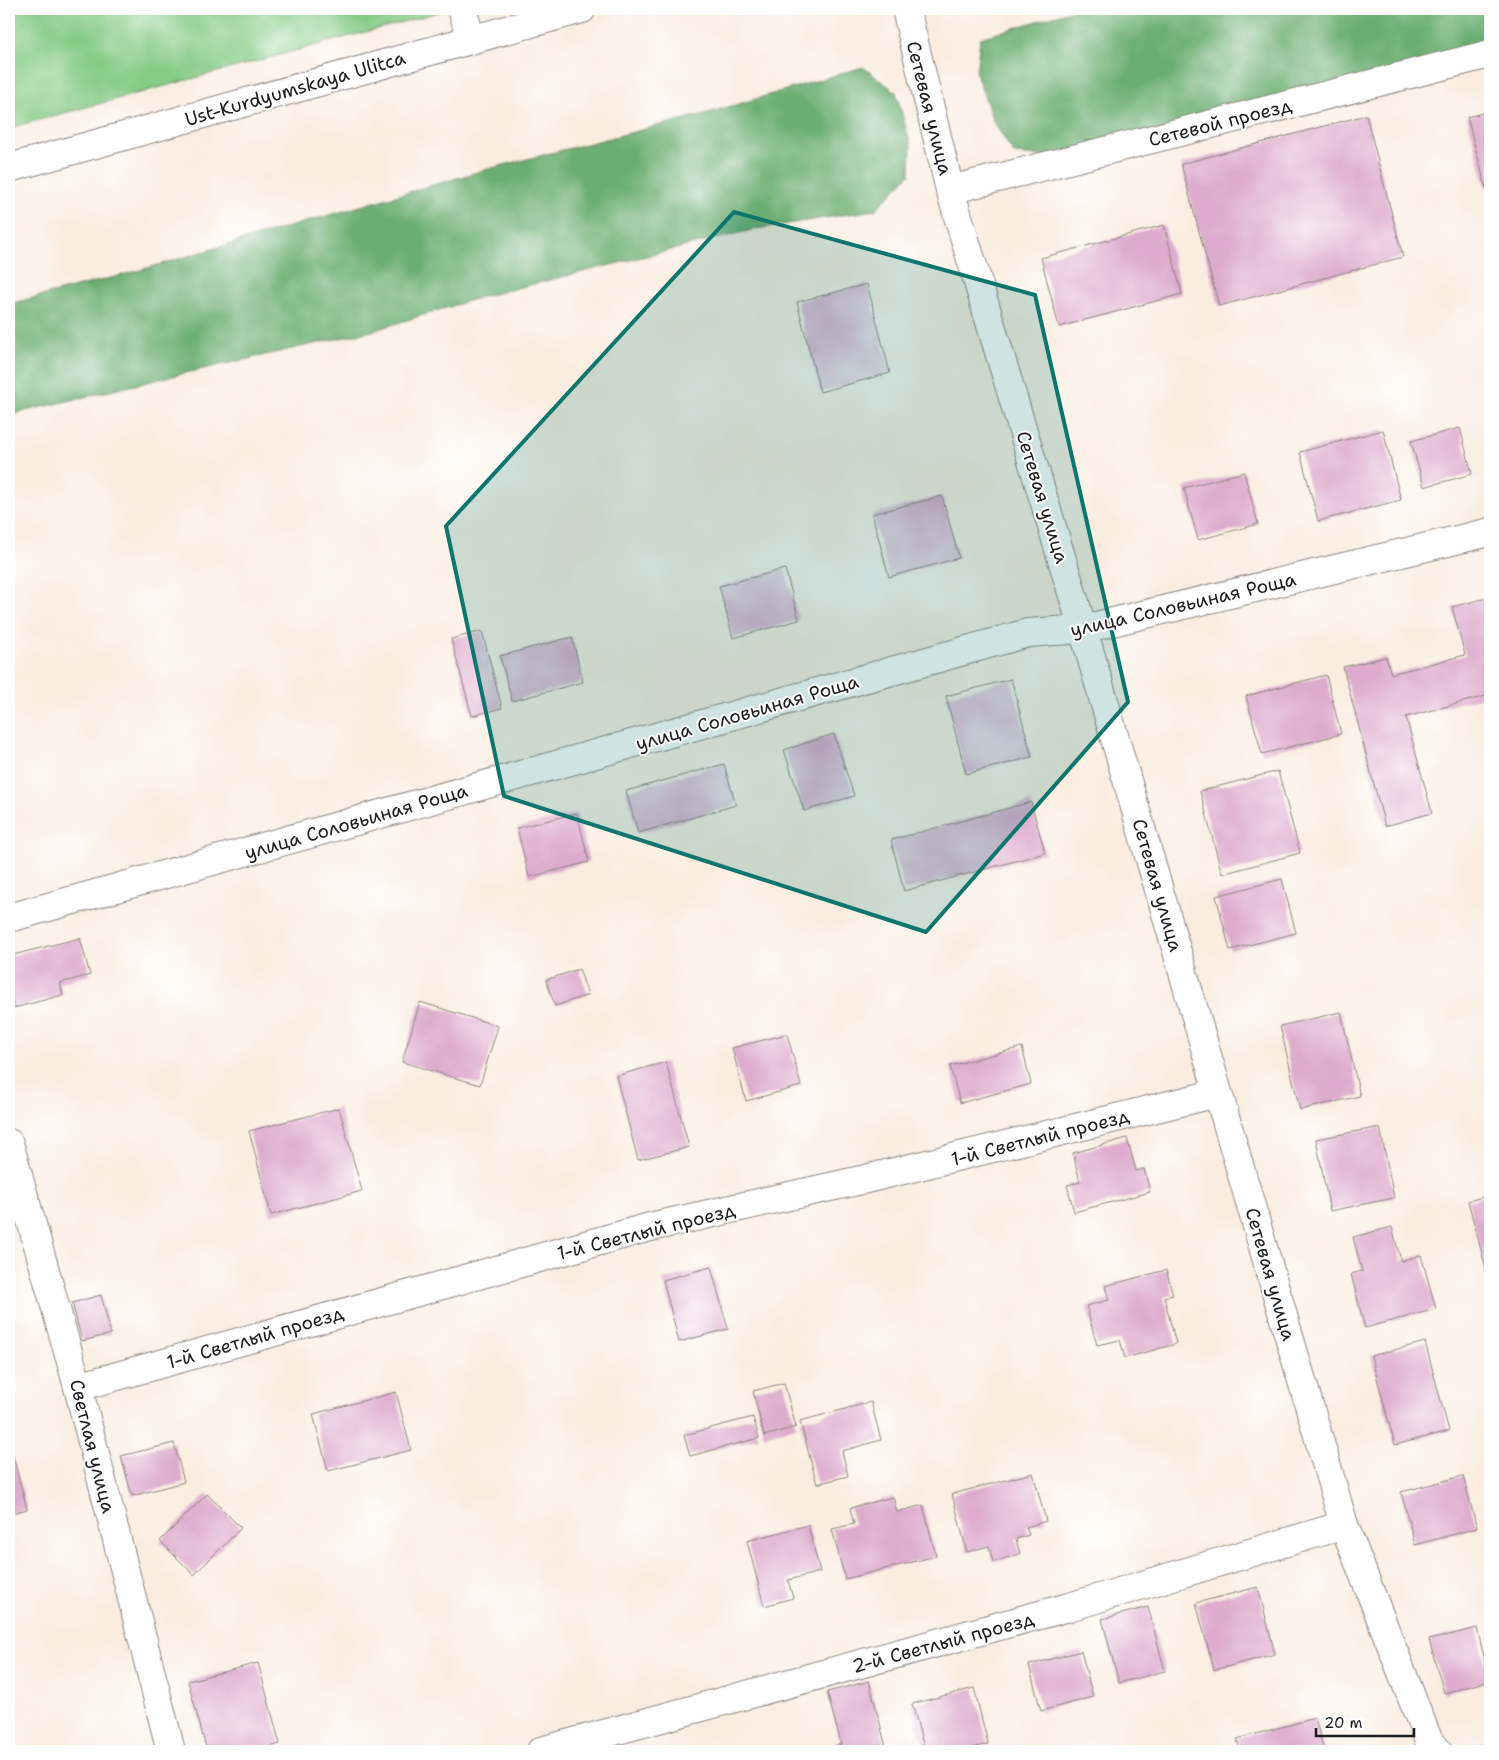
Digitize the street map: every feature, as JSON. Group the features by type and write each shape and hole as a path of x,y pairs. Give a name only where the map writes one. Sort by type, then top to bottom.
{"street":[{"path":"462,9 471,39"},
{"name":"Ust-Kurdyumskaya Ulitca","path":"9,168 582,9"},
{"name":"Сетевая улица","path":"906,9 950,190 1084,629 1344,1525 1428,1739 1438,1751"},
{"name":"Сетевой проезд","path":"950,190 1490,54"},
{"name":"улица Соловьиная Роща","path":"9,918 1028,633 1084,629 1490,532"},
{"name":"1-й Светлый проезд","path":"78,1387 650,1227 866,1179 1218,1093"},
{"name":"Светлая улица","path":"9,1144 78,1387 171,1751"},
{"name":"2-й Светлый проезд","path":"540,1751 1069,1607 1344,1525"}],"highlighted area":[{"path":"734,212 1035,295 1128,702 926,932 504,796 446,526"}],"green space":[{"path":"9,9 451,9 9,128"},
{"path":"1077,9 1490,9 1490,52 1054,157 1014,154 993,121 976,73 980,38"},
{"path":"863,67 896,92 911,146 910,174 875,210 756,229 481,297 372,331 9,415 9,304 130,273 488,169 708,113"}],"building":[{"path":"1490,111 1490,187 1486,188 1467,117"},
{"path":"1366,115 1403,257 1219,306 1181,164"},
{"path":"1164,225 1182,294 1059,327 1041,258"},
{"path":"867,284 890,373 820,392 797,302"},
{"path":"1460,428 1472,474 1424,487 1411,441"},
{"path":"1383,430 1401,500 1318,521 1300,452"},
{"path":"1244,472 1258,524 1198,540 1184,488"},
{"path":"942,496 959,558 889,577 872,514"},
{"path":"785,569 799,620 733,638 719,586"},
{"path":"1490,597 1490,695 1406,717 1432,813 1385,826 1343,667 1386,657 1391,674 1465,655 1452,607"},
{"path":"482,631 502,708 472,716 451,639"},
{"path":"572,637 583,682 512,701 500,656"},
{"path":"1326,675 1341,734 1262,754 1246,696"},
{"path":"1011,679 1032,757 966,774 946,696"},
{"path":"834,734 854,796 804,811 784,750"},
{"path":"724,764 736,805 638,833 626,791"},
{"path":"1278,771 1300,853 1222,874 1200,791"},
{"path":"1031,802 1045,853 904,891 891,840"},
{"path":"577,813 589,862 529,877 517,828"},
{"path":"1282,879 1296,933 1230,950 1216,896"},
{"path":"80,938 90,975 60,983 63,995 14,1008 9,988 9,956"},
{"path":"579,969 588,995 555,1006 546,980"},
{"path":"420,1002 498,1026 480,1085 402,1062"},
{"path":"1341,1012 1360,1096 1300,1110 1280,1026"},
{"path":"787,1034 801,1086 746,1101 732,1048"},
{"path":"1022,1047 1031,1084 960,1103 950,1066"},
{"path":"666,1062 689,1147 638,1160 616,1076"},
{"path":"339,1108 362,1191 271,1215 249,1131"},
{"path":"1380,1127 1394,1198 1330,1211 1316,1139"},
{"path":"1127,1138 1136,1171 1144,1169 1150,1192 1074,1212 1067,1185 1080,1182 1073,1153"},
{"path":"1490,1195 1490,1275 1488,1276 1468,1201"},
{"path":"1392,1227 1401,1261 1421,1255 1436,1309 1365,1328 1351,1274 1362,1271 1353,1237"},
{"path":"711,1267 728,1329 679,1342 663,1280"},
{"path":"1166,1270 1173,1295 1164,1297 1176,1344 1125,1358 1120,1340 1097,1345 1086,1306 1109,1300 1105,1286"},
{"path":"101,1295 111,1334 82,1341 72,1303"},
{"path":"1425,1342 1449,1431 1395,1445 1371,1356"},
{"path":"784,1383 796,1427 764,1436 753,1391"},
{"path":"396,1392 411,1450 328,1471 313,1414"},
{"path":"871,1402 881,1440 842,1451 848,1476 817,1484 800,1421"},
{"path":"753,1417 759,1438 690,1456 684,1435"},
{"path":"174,1443 184,1482 132,1496 121,1456"},
{"path":"13,1456 27,1509 9,1514 9,1457"},
{"path":"1033,1473 1046,1521 1026,1527 1029,1535 1016,1539 1020,1554 993,1562 989,1546 967,1552 952,1494"},
{"path":"1463,1476 1477,1528 1415,1545 1401,1492"},
{"path":"207,1494 241,1528 194,1575 160,1541"},
{"path":"893,1497 897,1512 923,1505 936,1556 845,1579 832,1529 854,1524 850,1508"},
{"path":"808,1525 820,1572 788,1580 793,1598 764,1606 747,1541"},
{"path":"1258,1587 1275,1654 1214,1670 1196,1603"},
{"path":"1148,1607 1165,1671 1119,1683 1102,1619"},
{"path":"1477,1628 1490,1681 1444,1693 1429,1640"},
{"path":"1081,1651 1093,1697 1041,1711 1029,1665"},
{"path":"258,1663 280,1744 254,1751 207,1751 188,1681"},
{"path":"869,1681 887,1751 816,1751 841,1744 827,1692"},
{"path":"974,1688 988,1744 961,1751 925,1751 912,1704"},
{"path":"1315,1718 1324,1751 1240,1751 1237,1739"}]}
